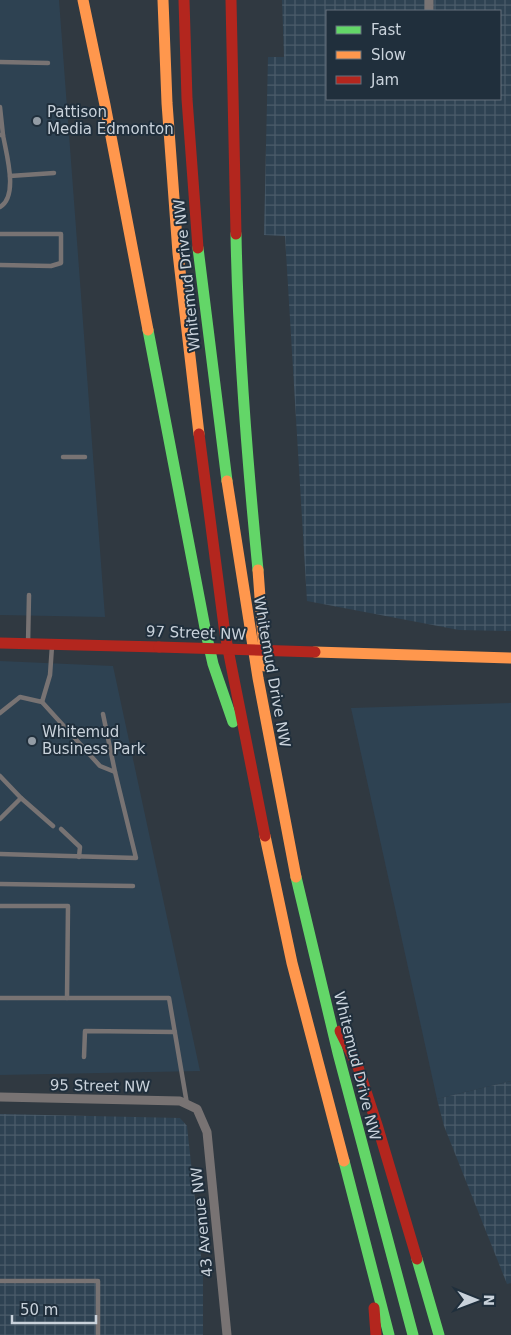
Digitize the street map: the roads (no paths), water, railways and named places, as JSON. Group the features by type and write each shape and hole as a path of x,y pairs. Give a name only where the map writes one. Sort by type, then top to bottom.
{"main road":[{"path":"83,0 208,641 213,664 252,778"},
{"path":"93,0 105,105"},
{"name":"Whitemud Drive NW","path":"163,0 167,103 178,252 222,614 252,778 292,963 389,1335"},
{"name":"Whitemud Drive NW","path":"184,0 190,147 207,334 235,546 262,713 326,1004 413,1335"},
{"path":"231,0 237,291 247,456 263,625 265,664 262,713"},
{"path":"231,20 239,0"},
{"name":"97 Street NW","path":"0,643 511,658"},
{"path":"326,1004 358,1067 378,1128 438,1335"},
{"path":"371,1269 376,1335"}],"street":[{"name":"95 Street NW","path":"0,1098 180,1101 197,1109"},
{"name":"43 Avenue NW","path":"197,1109 207,1132 227,1335"}],"lane":[{"path":"0,62 48,62"},
{"path":"0,107 2,135 10,176 8,199 0,207"},
{"path":"10,176 54,173"},
{"path":"0,234 61,234 61,263 51,266 0,265"},
{"path":"63,457 85,457"},
{"path":"28,595 28,644"},
{"path":"42,702 50,675 52,644"},
{"path":"0,713 20,697 42,702 100,766 114,772"},
{"path":"0,854 136,858 114,772 103,714"},
{"path":"0,776 53,826"},
{"path":"1,816 22,798"},
{"path":"61,829 80,847 79,857"},
{"path":"0,884 133,886"},
{"path":"0,906 68,906 67,998"},
{"path":"0,998 169,998 187,1104"},
{"path":"84,1057 85,1031 175,1032"},
{"path":"0,1281 98,1282 98,1335"}],"place":[{"name":"Pattison Media Edmonton","path":"37,121"},
{"name":"Whitemud Business Park","path":"32,741"}]}
